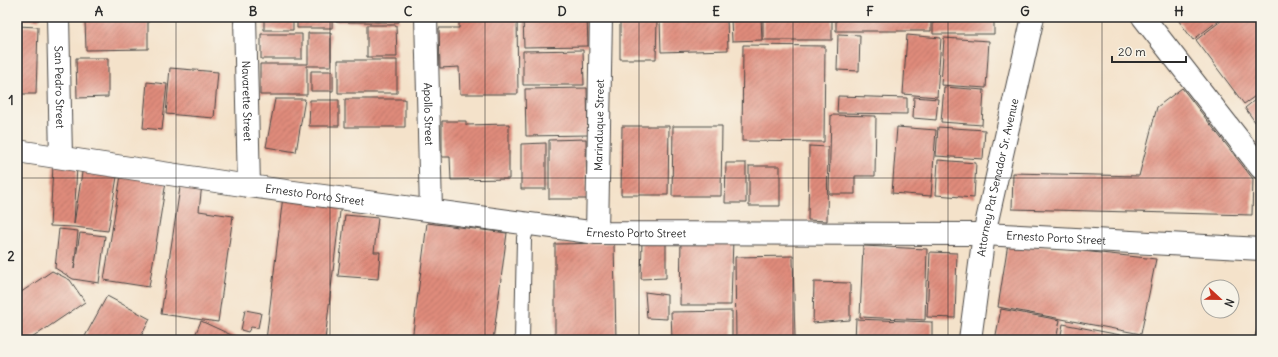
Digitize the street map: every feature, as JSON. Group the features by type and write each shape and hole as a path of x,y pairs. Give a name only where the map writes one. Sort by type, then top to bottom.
{"street":[{"name":"San Pedro Street","path":"58,17 61,157"},
{"name":"Navarette Street","path":"245,17 249,186"},
{"name":"Apollo Street","path":"426,17 431,210"},
{"name":"Marinduque Street","path":"596,233 601,17"},
{"name":"Attorney Pat Senador Sr. Avenue","path":"970,340 984,234 1033,17"},
{"path":"1143,17 1261,168"},
{"name":"Ernesto Porto Street","path":"17,151 249,186 596,233 984,234 1261,249"}],"lane":[{"path":"522,340 524,238 528,224"}],"building":[{"path":"17,17 39,17 39,20 17,20"},
{"path":"264,17 293,17 293,30 264,30"},
{"path":"297,17 332,17 332,28 297,28"},
{"path":"336,17 399,17 399,22 336,22"},
{"path":"459,17 517,17 518,94 460,94 459,67 440,68 439,28 459,28"},
{"path":"523,17 587,17 588,46 524,47"},
{"path":"763,17 832,17 832,40 763,40"},
{"path":"836,17 931,17 931,31 836,31"},
{"path":"933,17 994,17 994,34 933,34"},
{"path":"1176,17 1223,17 1193,40"},
{"path":"1226,17 1261,17 1261,92 1244,104 1196,40"},
{"path":"727,18 728,50 661,52 660,19"},
{"path":"761,18 762,40 732,41 731,20"},
{"path":"148,19 148,49 86,50 85,20"},
{"path":"620,19 657,19 656,59 620,59"},
{"path":"367,25 396,25 397,57 367,57"},
{"path":"17,26 38,27 36,94 17,94"},
{"path":"308,33 331,33 331,66 307,66 307,95 260,95 260,64 308,64"},
{"path":"261,34 302,34 302,59 261,59"},
{"path":"838,34 860,35 859,71 837,70"},
{"path":"907,35 941,38 937,97 903,94"},
{"path":"944,38 989,41 986,88 941,85"},
{"path":"743,45 825,46 824,142 742,141"},
{"path":"583,50 584,85 523,85 523,51"},
{"path":"76,58 108,58 108,97 77,98"},
{"path":"338,60 397,60 397,93 338,93"},
{"path":"170,68 218,72 214,118 166,114"},
{"path":"311,71 333,71 333,91 311,91"},
{"path":"147,82 167,84 162,130 143,128"},
{"path":"944,87 984,90 982,125 941,122"},
{"path":"587,88 588,135 526,136 525,89"},
{"path":"1182,88 1253,179 1252,215 1012,209 1013,173 1139,176 1157,107"},
{"path":"1261,95 1261,130 1245,108"},
{"path":"838,96 907,98 907,114 837,113"},
{"path":"914,97 938,99 936,120 913,118"},
{"path":"275,99 305,99 296,152 266,147"},
{"path":"345,99 405,99 405,127 345,127"},
{"path":"310,100 339,100 339,126 309,126"},
{"path":"831,115 876,116 875,176 855,176 855,194 829,194"},
{"path":"442,121 466,121 466,125 509,124 509,179 451,180 450,157 442,157"},
{"path":"622,126 669,126 668,195 621,195"},
{"path":"673,126 722,126 721,196 672,196"},
{"path":"897,127 936,130 931,196 892,193"},
{"path":"938,127 985,130 983,159 936,156"},
{"path":"586,139 587,199 549,199 549,140"},
{"path":"546,143 546,189 521,189 521,144"},
{"path":"809,146 828,147 827,221 808,220"},
{"path":"938,160 976,163 974,198 936,195"},
{"path":"726,163 746,163 746,203 725,203"},
{"path":"53,165 77,166 74,224 83,166 118,171 108,231 50,226"},
{"path":"749,166 780,166 780,206 749,206"},
{"path":"121,175 166,182 149,287 104,280"},
{"path":"181,181 202,184 199,211 233,216 218,322 161,314"},
{"path":"283,196 341,203 325,340 266,340"},
{"path":"345,215 378,218 374,252 380,252 378,279 338,276"},
{"path":"427,223 507,233 493,340 412,340"},
{"path":"59,229 78,231 74,269 80,233 105,236 99,283 73,279 55,268"},
{"path":"681,237 733,238 731,305 680,305"},
{"path":"666,239 666,278 641,279 642,241"},
{"path":"614,243 616,340 555,340 555,244"},
{"path":"1008,243 1156,259 1141,334 998,307"},
{"path":"863,246 927,249 925,320 860,317"},
{"path":"930,252 957,253 955,318 927,317"},
{"path":"793,256 795,340 736,340 735,257"},
{"path":"52,271 70,280 85,302 29,340 17,340 17,295"},
{"path":"814,282 850,283 850,320 813,323"},
{"path":"645,292 667,295 667,319 647,318"},
{"path":"107,296 150,319 139,340 83,340"},
{"path":"1001,309 1060,320 1056,340 995,340"},
{"path":"245,310 261,313 258,328 251,327 248,332 241,330"},
{"path":"732,311 732,340 672,340 671,312"},
{"path":"1261,316 1261,340 1254,340"},
{"path":"856,319 932,322 932,340 855,340"},
{"path":"201,321 240,339 193,340"},
{"path":"1063,324 1141,339 1141,340 1060,340"}]}
